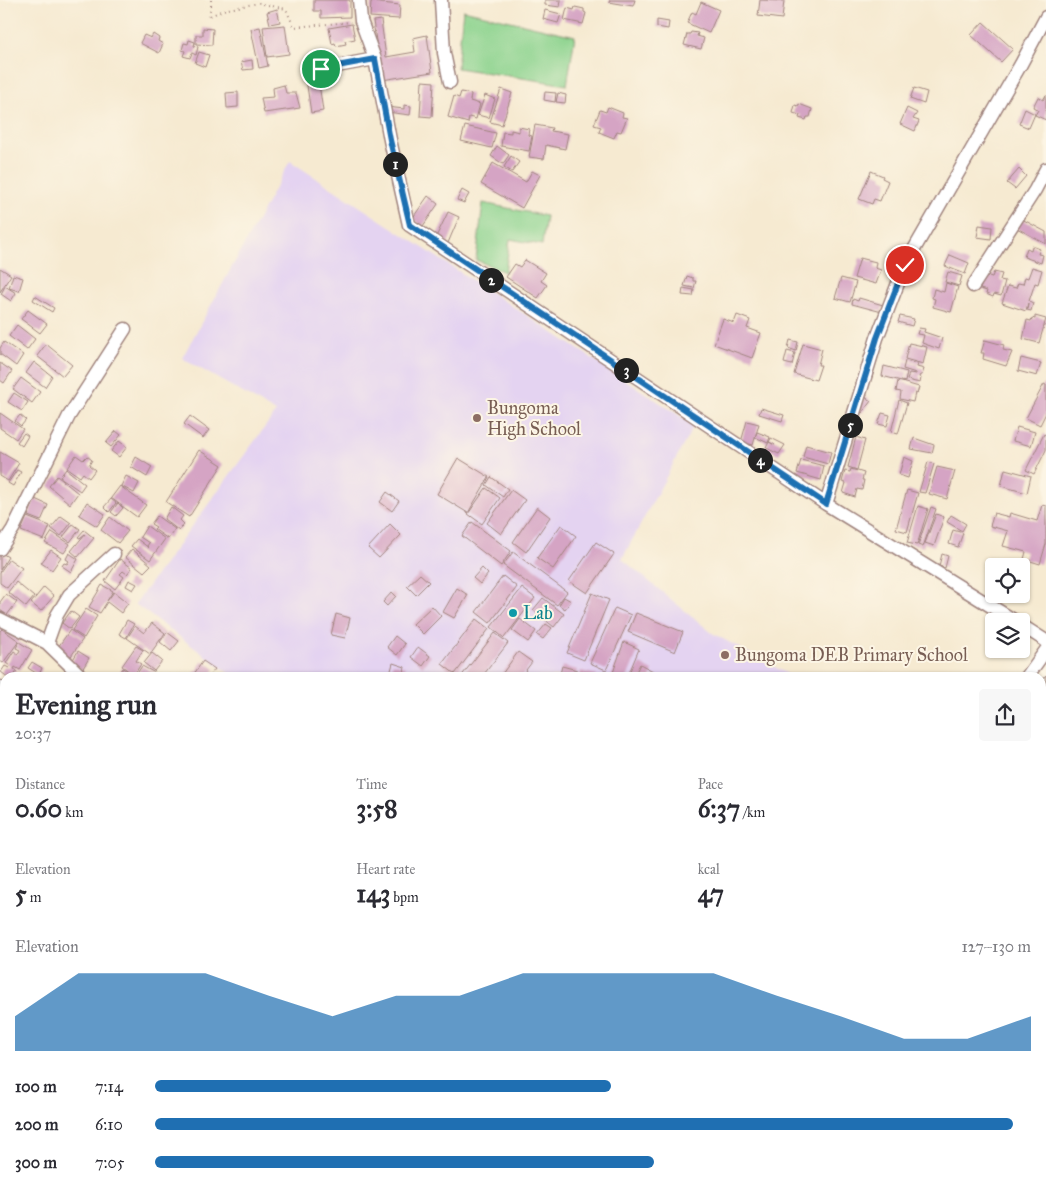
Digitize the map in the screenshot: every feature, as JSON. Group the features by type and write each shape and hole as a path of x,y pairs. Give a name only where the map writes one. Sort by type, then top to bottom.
{"street":[{"path":"359,0 360,21 375,59 390,140 410,225 826,504 1002,613"},
{"path":"441,0 444,53 450,82"},
{"path":"826,504 877,338 905,265 1046,17"},
{"path":"321,69 375,59"},
{"path":"973,286 1046,170"},
{"path":"0,549 13,530 69,416 125,329"},
{"path":"47,643 57,615 70,596 114,554"},
{"path":"0,619 47,643 77,672"},
{"path":"1030,631 1046,641"},
{"path":"1031,672 1045,654"}],"path":[{"path":"211,0 208,17 223,10 259,3 286,9 294,27 360,21"}],"shaded area":[{"name":"Bungoma High School","path":"290,161 694,425 622,559 712,633 784,672 227,672 135,604 276,412 182,358"}],"green space":[{"path":"463,10 575,36 567,85 457,68"},
{"path":"483,203 546,216 542,245 510,239 505,272 476,260"}],"building":[{"path":"314,0 350,0 350,17 321,18 321,11 314,11"},
{"path":"545,0 561,0 560,7 545,5"},
{"path":"610,0 635,0 633,6 609,2"},
{"path":"760,0 784,1 782,19 758,16"},
{"path":"371,2 400,5 399,19 370,17"},
{"path":"701,2 719,10 709,33 687,23 692,12 696,14"},
{"path":"575,7 584,9 586,13 583,24 564,20 567,8 574,10"},
{"path":"277,9 280,22 270,24 267,12"},
{"path":"545,10 561,14 558,23 543,19"},
{"path":"381,20 386,57 415,52 413,38 427,35 432,72 382,80 373,21"},
{"path":"657,20 669,22 668,29 657,27"},
{"path":"983,22 1013,49 1001,62 971,35"},
{"path":"352,24 355,39 345,41 346,44 336,46 335,43 332,44 329,28"},
{"path":"285,25 289,54 267,57 263,27"},
{"path":"260,27 268,66 259,68 251,29"},
{"path":"203,28 213,29 212,45 196,44 196,35 203,35"},
{"path":"691,32 698,33 697,36 704,38 701,49 684,45 687,34"},
{"path":"153,34 163,44 159,53 140,43 144,35 151,38"},
{"path":"189,40 195,42 194,46 198,47 196,55 192,53 190,58 183,56 185,51 182,50 184,43 188,44"},
{"path":"199,52 209,55 205,67 195,63"},
{"path":"252,60 253,69 243,70 241,62"},
{"path":"317,70 323,111 311,113 305,72"},
{"path":"422,81 434,82 432,117 420,116"},
{"path":"284,85 286,93 296,93 300,108 264,113 261,98 274,97 273,88"},
{"path":"914,88 927,92 924,104 910,99"},
{"path":"501,89 512,93 502,125 490,122"},
{"path":"238,92 238,107 227,108 226,93"},
{"path":"461,92 471,94 470,101 480,104 476,119 469,117 468,123 448,117 454,96 459,98"},
{"path":"545,92 556,93 555,102 544,100"},
{"path":"558,93 566,95 565,103 556,102"},
{"path":"485,95 495,99 489,118 478,115"},
{"path":"1046,95 1046,120 1035,115 1038,110 1033,107 1038,97 1043,100"},
{"path":"799,104 812,109 810,117 807,117 806,120 799,118 800,115 793,113 795,105 798,106"},
{"path":"404,105 411,106 410,115 387,112 387,107 404,109"},
{"path":"608,107 623,113 622,117 627,118 621,132 617,131 614,138 599,132 601,127 594,125 600,110 606,112"},
{"path":"907,108 917,113 913,119 919,121 915,131 900,124"},
{"path":"1025,109 1035,114 1029,128 1019,124"},
{"path":"535,125 552,128 551,131 568,134 565,149 546,145 544,159 529,157"},
{"path":"465,126 496,133 492,148 461,141"},
{"path":"519,127 529,129 528,135 532,136 529,151 501,146 503,132 511,133 511,130 519,132"},
{"path":"497,146 509,155 503,164 491,156"},
{"path":"511,156 519,162 512,172 504,167"},
{"path":"493,163 526,182 532,171 540,175 522,208 481,184"},
{"path":"1019,169 1026,176 1015,189 1007,183"},
{"path":"871,171 883,176 882,178 888,181 880,201 874,199 872,204 859,199"},
{"path":"462,190 469,194 464,203 457,200"},
{"path":"428,196 438,204 423,226 412,219"},
{"path":"448,212 459,217 448,243 436,237"},
{"path":"1020,218 1046,232 1046,244 1015,227"},
{"path":"979,225 992,227 991,239 977,237"},
{"path":"1032,246 1040,249 1038,254 1043,255 1041,263 1024,257 1027,248 1031,250"},
{"path":"950,255 969,263 965,274 945,266"},
{"path":"860,258 876,262 875,268 881,270 876,284 854,278"},
{"path":"525,260 546,273 541,281 547,285 538,298 506,277 515,264 520,267"},
{"path":"1032,267 1042,270 1038,284 1035,283 1029,301 1033,303 1031,311 1027,310 1028,303 1026,311 1002,303 1008,286 1016,288 1018,283 1023,284 1025,277 1028,278"},
{"path":"0,268 11,275 0,292"},
{"path":"948,272 962,276 959,286 945,282"},
{"path":"994,272 1002,274 1000,280 1005,281 1001,296 994,294 993,297 986,294 987,291 980,289 985,275 992,277"},
{"path":"13,275 23,278 19,291 9,288"},
{"path":"687,276 696,281 694,288 684,286"},
{"path":"841,278 856,282 850,302 835,298"},
{"path":"946,283 958,287 951,312 933,307 935,299 932,298 934,289 944,292"},
{"path":"5,286 16,293 11,301 1,294"},
{"path":"683,288 694,290 693,296 682,295"},
{"path":"35,296 54,308 52,312 33,300"},
{"path":"859,298 883,305 882,312 852,304 853,299 858,301"},
{"path":"28,310 47,324 40,333 21,319"},
{"path":"737,315 750,320 747,328 761,333 752,358 714,344 723,319 734,323"},
{"path":"900,316 914,319 912,326 898,322"},
{"path":"1035,316 1046,319 1039,343 1023,339 1027,320 1035,319"},
{"path":"17,325 35,339 27,350 9,336"},
{"path":"919,328 925,329 924,332 942,338 939,349 922,343 924,335 917,334"},
{"path":"790,340 798,342 796,351 788,348"},
{"path":"985,340 1004,345 1003,350 1012,352 1006,366 983,359 984,353 981,353"},
{"path":"4,342 23,355 16,366 0,354 0,348"},
{"path":"909,343 927,347 923,364 905,359"},
{"path":"46,344 72,365 63,376 37,356"},
{"path":"803,344 822,349 818,365 821,365 816,380 794,374"},
{"path":"787,351 795,353 792,365 784,363"},
{"path":"1021,358 1041,363 1037,376 1018,371"},
{"path":"905,361 918,364 917,367 924,369 919,377 921,378 920,383 907,380 909,373 916,373 903,369"},
{"path":"34,362 52,376 45,387 26,373"},
{"path":"0,363 12,371 4,383 0,380"},
{"path":"884,366 907,372 905,382 882,376"},
{"path":"21,378 40,392 32,403 13,389"},
{"path":"898,381 919,387 913,402 900,399 901,392 896,391"},
{"path":"1044,384 1046,385 1046,413 1040,425 1026,418"},
{"path":"14,393 28,402 22,411 8,402"},
{"path":"865,397 871,401 862,413 857,408"},
{"path":"899,400 907,403 898,434 891,432"},
{"path":"761,408 784,415 782,421 759,414"},
{"path":"0,413 23,429 16,439 0,428"},
{"path":"882,413 890,415 887,426 878,424"},
{"path":"20,415 26,420 21,426 15,421"},
{"path":"190,416 209,430 203,438 184,424"},
{"path":"747,421 759,424 753,445 741,442"},
{"path":"1017,427 1035,432 1031,446 1013,441"},
{"path":"116,431 121,435 111,447 106,443"},
{"path":"757,432 770,437 768,443 755,437"},
{"path":"24,433 28,436 22,446 17,442"},
{"path":"1044,434 1046,435 1046,450 1034,474 1026,470"},
{"path":"856,437 865,440 857,470 848,467"},
{"path":"771,438 785,445 779,454 766,448"},
{"path":"914,438 934,445 932,453 911,449"},
{"path":"119,441 127,447 119,457 111,451"},
{"path":"806,445 831,452 828,464 803,457"},
{"path":"199,450 222,465 189,517 166,502"},
{"path":"0,452 19,463 8,481 0,476"},
{"path":"76,455 83,460 87,456 92,460 89,465 95,470 89,478 83,473 80,477 67,468"},
{"path":"136,457 152,467 147,477 131,467"},
{"path":"904,457 913,461 908,478 899,475"},
{"path":"458,458 489,477 468,513 437,494"},
{"path":"801,460 824,466 821,480 797,473"},
{"path":"928,462 934,464 925,493 919,492"},
{"path":"937,467 955,471 947,499 929,494"},
{"path":"66,469 85,484 80,491 60,477"},
{"path":"851,469 864,473 862,490 857,489 855,497 843,493 846,483 842,482 845,471 850,472"},
{"path":"1005,469 1031,476 1027,493 1001,486"},
{"path":"17,470 21,472 13,486 8,483"},
{"path":"57,476 78,493 70,504 49,486"},
{"path":"126,476 139,483 134,493 121,486"},
{"path":"491,477 508,489 503,497 486,485"},
{"path":"120,486 146,505 137,517 111,498"},
{"path":"486,488 500,498 482,524 468,514"},
{"path":"511,490 525,500 501,534 487,523"},
{"path":"907,490 918,493 907,532 896,529"},
{"path":"387,492 399,501 392,511 380,502"},
{"path":"35,499 48,505 41,521 28,516"},
{"path":"111,499 116,503 109,512 104,507"},
{"path":"87,502 105,514 97,526 79,515"},
{"path":"118,503 123,508 116,516 111,512"},
{"path":"1042,505 1046,506 1046,544 1040,564 1030,561 1030,558 1024,558 1026,552 1003,546 1008,531 990,526 994,513 1009,517 1010,513 1037,521"},
{"path":"918,506 928,509 917,545 907,543"},
{"path":"171,507 183,516 180,520 184,524 179,531 164,519"},
{"path":"537,507 550,517 526,552 513,542"},
{"path":"931,507 936,509 923,547 918,545"},
{"path":"936,514 944,517 934,546 925,543"},
{"path":"951,515 966,524 962,531 947,522"},
{"path":"61,516 71,523 61,536 51,528"},
{"path":"157,516 175,529 168,539 154,529 156,527 151,524"},
{"path":"27,517 50,526 44,540 21,531"},
{"path":"110,517 128,531 118,543 101,530"},
{"path":"472,522 511,551 501,566 462,536"},
{"path":"73,524 80,529 70,542 63,537"},
{"path":"390,524 401,535 379,558 368,548"},
{"path":"561,525 576,536 553,569 537,558"},
{"path":"147,526 165,539 150,560 131,546 137,539 149,548 147,546 149,543 140,537"},
{"path":"84,530 94,538 78,557 71,551 85,534 80,538 78,537"},
{"path":"953,530 963,533 958,547 949,544"},
{"path":"52,532 70,544 64,553 45,543"},
{"path":"596,542 614,554 587,593 569,581"},
{"path":"132,549 151,565 144,572 125,557"},
{"path":"51,550 61,557 52,570 41,563"},
{"path":"0,552 8,557 0,570"},
{"path":"513,552 567,592 557,605 503,565"},
{"path":"69,553 78,559 71,572 62,566 69,561 66,559"},
{"path":"942,554 948,556 945,568 939,566"},
{"path":"9,559 22,568 7,588 0,583 0,572"},
{"path":"120,559 132,568 127,574 123,571 120,574 124,577 115,589 105,581"},
{"path":"482,568 488,574 480,584 473,578"},
{"path":"420,574 429,582 416,595 407,586"},
{"path":"503,576 517,587 490,623 476,612"},
{"path":"129,580 137,584 133,590 126,586"},
{"path":"16,582 34,597 26,607 8,592"},
{"path":"102,585 113,591 107,601 114,592 128,603 121,613 107,602 100,613 89,607"},
{"path":"44,587 54,596 41,611 31,603"},
{"path":"457,588 468,595 454,618 443,612"},
{"name":"Lab","path":"522,588 535,598 504,638 491,627"},
{"path":"392,592 396,596 387,606 383,602"},
{"path":"592,593 609,600 584,660 567,653"},
{"path":"6,594 17,602 7,615 0,610 0,602"},
{"path":"564,597 571,601 565,609 559,605"},
{"path":"543,598 564,614 554,627 533,610"},
{"path":"432,606 441,616 423,634 413,624"},
{"path":"615,608 631,615 606,670 590,663"},
{"path":"86,609 97,616 84,638 72,630"},
{"path":"71,611 79,617 70,629 62,623"},
{"path":"636,613 683,632 675,652 628,632"},
{"path":"336,614 350,618 345,638 331,635"},
{"path":"476,619 489,629 457,672 452,672 442,664"},
{"path":"520,619 536,631 528,642 512,630"},
{"path":"127,620 134,624 126,638 119,634"},
{"path":"152,623 165,633 150,654 127,638 135,626 144,633"},
{"path":"546,624 552,628 543,639 537,635"},
{"path":"2,629 19,641 3,663 0,661 0,631"},
{"path":"70,630 83,639 69,659 56,650"},
{"path":"167,632 179,641 171,651 160,642"},
{"path":"495,633 508,643 486,672 465,672"},
{"path":"395,636 405,644 397,655 387,647"},
{"path":"19,642 32,650 20,670 15,667 14,669 16,672 1,672 5,666 9,668 10,666 6,663 14,651 18,654 20,650 16,648"},
{"path":"624,642 639,649 629,672 613,672"},
{"path":"136,646 143,650 136,661 141,664 136,672 130,672 122,666"},
{"path":"418,647 430,656 423,666 411,657"},
{"path":"78,651 89,658 82,670 71,663"},
{"path":"518,652 532,662 524,672 503,672"},
{"path":"152,653 162,661 154,671 144,663"},
{"path":"203,661 215,669 213,672 195,672"},
{"path":"32,662 42,668 40,672 34,672 28,668"},
{"path":"393,663 405,667 404,672 391,672"},
{"path":"640,664 653,671 653,672 636,672"},
{"path":"142,666 153,672 138,672"},
{"path":"562,666 577,670 576,672 560,672"}],"place":[{"name":"Bungoma High School","path":"477,418"},
{"name":"Lab","path":"513,613"},
{"name":"Bungoma DEB Primary School","path":"725,655"}],"route":[{"path":"321,69 375,59 390,140 410,225 826,504 877,338 905,265"}]}
